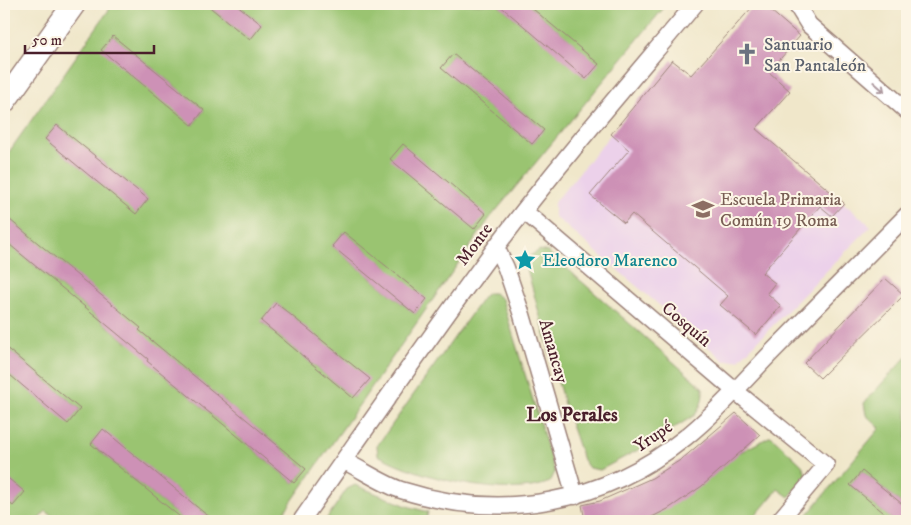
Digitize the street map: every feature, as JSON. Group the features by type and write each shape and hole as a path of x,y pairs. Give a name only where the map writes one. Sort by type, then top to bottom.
{"main road":[{"path":"4,102 74,4"}],"street":[{"name":"Monte","path":"301,521 419,352 524,211 695,4"},
{"path":"796,4 809,25 907,111"},
{"name":"Cosquín","path":"524,211 734,390 826,465 779,521"},
{"name":"Yrupé","path":"344,461 400,490 458,503 495,506 530,504 575,496 619,479 664,454 705,420 907,215"},
{"name":"Amancay","path":"496,248 506,268 522,315 575,496"}],"shaded area":[{"name":"Escuela Primaria Común 19 Roma","path":"672,60 871,226 739,360 725,361 554,216 554,203"}],"green space":[{"path":"113,4 206,4 250,40 262,25 236,4 498,4 586,78 598,64 527,4 641,4 645,7 648,4 667,4 490,218 278,521 214,521 103,430 91,444 185,521 58,521 46,511 37,521 4,521 4,499 13,506 24,492 4,475 4,370 68,423 80,409 4,346 4,240 128,343 141,329 4,215 4,159","holes":["113,36 204,110 193,125 102,50","453,54 544,130 532,144 442,68","57,125 148,199 136,213 45,139","344,232 426,299 415,314 332,246","276,303 369,379 353,398 262,322","159,347 306,469 294,483 147,361"]},
{"path":"540,250 548,252 703,388 702,402 695,415 640,449 600,470 589,468 583,460 564,404 526,265 528,257"},
{"path":"488,293 494,293 502,299 555,472 550,482 532,487 487,487 462,484 415,471 378,455 377,446"},
{"path":"907,356 907,508 862,471 850,485 894,521 802,521 880,428 866,415 864,403"},
{"path":"771,436 802,465 807,476 789,497 778,489 751,521 636,521 735,455"},
{"path":"355,485 407,506 428,512 426,521 325,521 347,489"}],"building":[{"path":"206,4 236,4 262,25 250,40"},
{"path":"498,4 527,4 599,64 586,79"},
{"name":"Escuela Primaria Común 19 Roma","path":"755,4 763,4 800,36 769,72 790,91 756,129 844,203 832,216 820,206 762,273 775,283 767,293 781,306 756,335 720,305 728,296 632,214 624,223 590,195 629,150 611,134 672,60 691,75"},
{"path":"113,36 204,110 192,125 101,50"},
{"path":"453,54 544,130 532,144 441,68"},
{"path":"57,125 148,199 136,214 45,139"},
{"path":"403,144 486,214 474,229 390,159"},
{"path":"4,215 141,328 139,330 306,469 294,483 4,240"},
{"path":"344,232 427,299 415,314 332,246"},
{"path":"885,278 904,295 820,378 804,363"},
{"path":"276,303 370,379 353,398 261,321"},
{"path":"4,346 80,409 68,424 4,370"},
{"path":"736,413 760,435 702,486 668,509 644,521 585,521 582,505 600,501 652,478 682,459"},
{"path":"103,429 214,521 185,521 91,444"},
{"path":"862,471 907,508 907,521 894,521 850,485"},
{"path":"4,475 25,492 13,506 4,499"}],"place":[{"name":"Santuario San Pantaleón","path":"747,54"},
{"name":"Escuela Primaria Común 19 Roma","path":"703,209"},
{"name":"Eleodoro Marenco","path":"525,260"}],"district":[{"name":"Los Perales","path":"572,414"}]}
